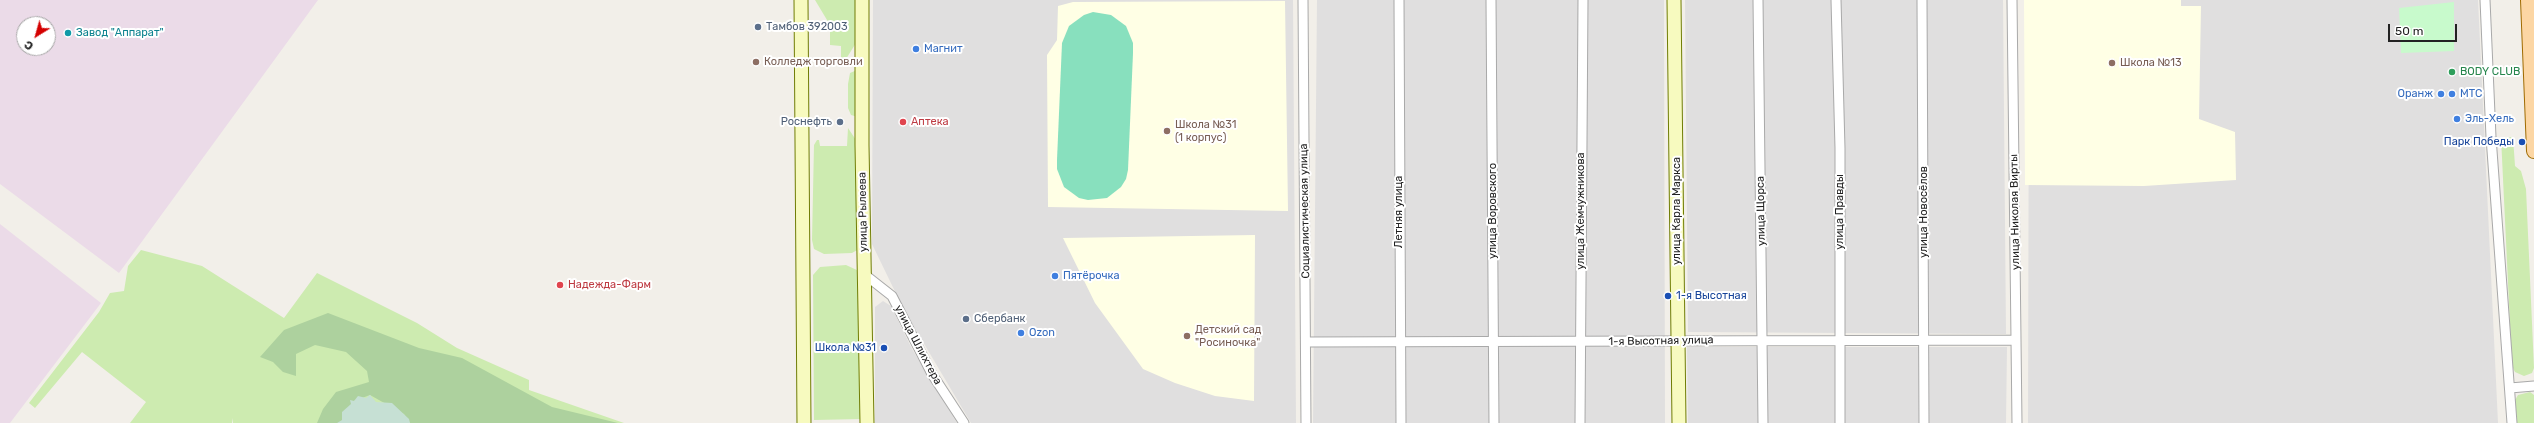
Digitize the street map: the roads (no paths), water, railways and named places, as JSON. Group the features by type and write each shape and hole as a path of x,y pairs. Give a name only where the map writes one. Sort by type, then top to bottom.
{"main road":[{"path":"801,0 804,423"},
{"name":"улица Рылеева","path":"862,0 864,274 867,423"},
{"name":"улица Карла Маркса","path":"1674,0 1679,423"},
{"path":"2528,0 2534,151"}],"street":[{"name":"Социалистическая улица","path":"1303,0 1306,423"},
{"name":"Летняя улица","path":"1399,0 1401,423"},
{"name":"улица Воровского","path":"1491,0 1494,423"},
{"name":"улица Жемчужникова","path":"1580,423 1583,0"},
{"name":"улица Щорса","path":"1758,0 1763,423"},
{"name":"улица Правды","path":"1836,0 1840,148 1840,423"},
{"name":"улица Новосёлов","path":"1922,0 1924,423"},
{"name":"улица Николая Вирты","path":"2012,0 2017,423"},
{"path":"2485,0 2491,137 2512,423"},
{"name":"улица Шлихтера","path":"864,274 892,296 932,374 964,423"},
{"name":"1-я Высотная улица","path":"1306,342 2016,340"},
{"path":"2510,388 2534,386"}],"place":[{"name":"Тамбов 392003","path":"758,27"},
{"name":"Завод \"Аппарат\"","path":"68,33"},
{"name":"Магнит","path":"916,49"},
{"name":"Колледж торговли","path":"756,62"},
{"name":"Школа №13","path":"2112,63"},
{"name":"BODY CLUB","path":"2452,72"},
{"name":"Оранж","path":"2441,94"},
{"name":"МТС","path":"2452,94"},
{"name":"Эль-Хель","path":"2457,119"},
{"name":"Роснефть","path":"840,122"},
{"name":"Аптека","path":"903,122"},
{"name":"Школа №31 (1 корпус)","path":"1167,131"},
{"name":"Парк Победы","path":"2522,142"},
{"name":"Пятёрочка","path":"1055,276"},
{"name":"Надежда-Фарм","path":"560,285"},
{"name":"1-я Высотная","path":"1668,296"},
{"name":"Сбербанк","path":"966,319"},
{"name":"Ozon","path":"1021,333"},
{"name":"Детский сад \"Росиночка\"","path":"1187,336"},
{"name":"Школа №31","path":"884,348"}]}
